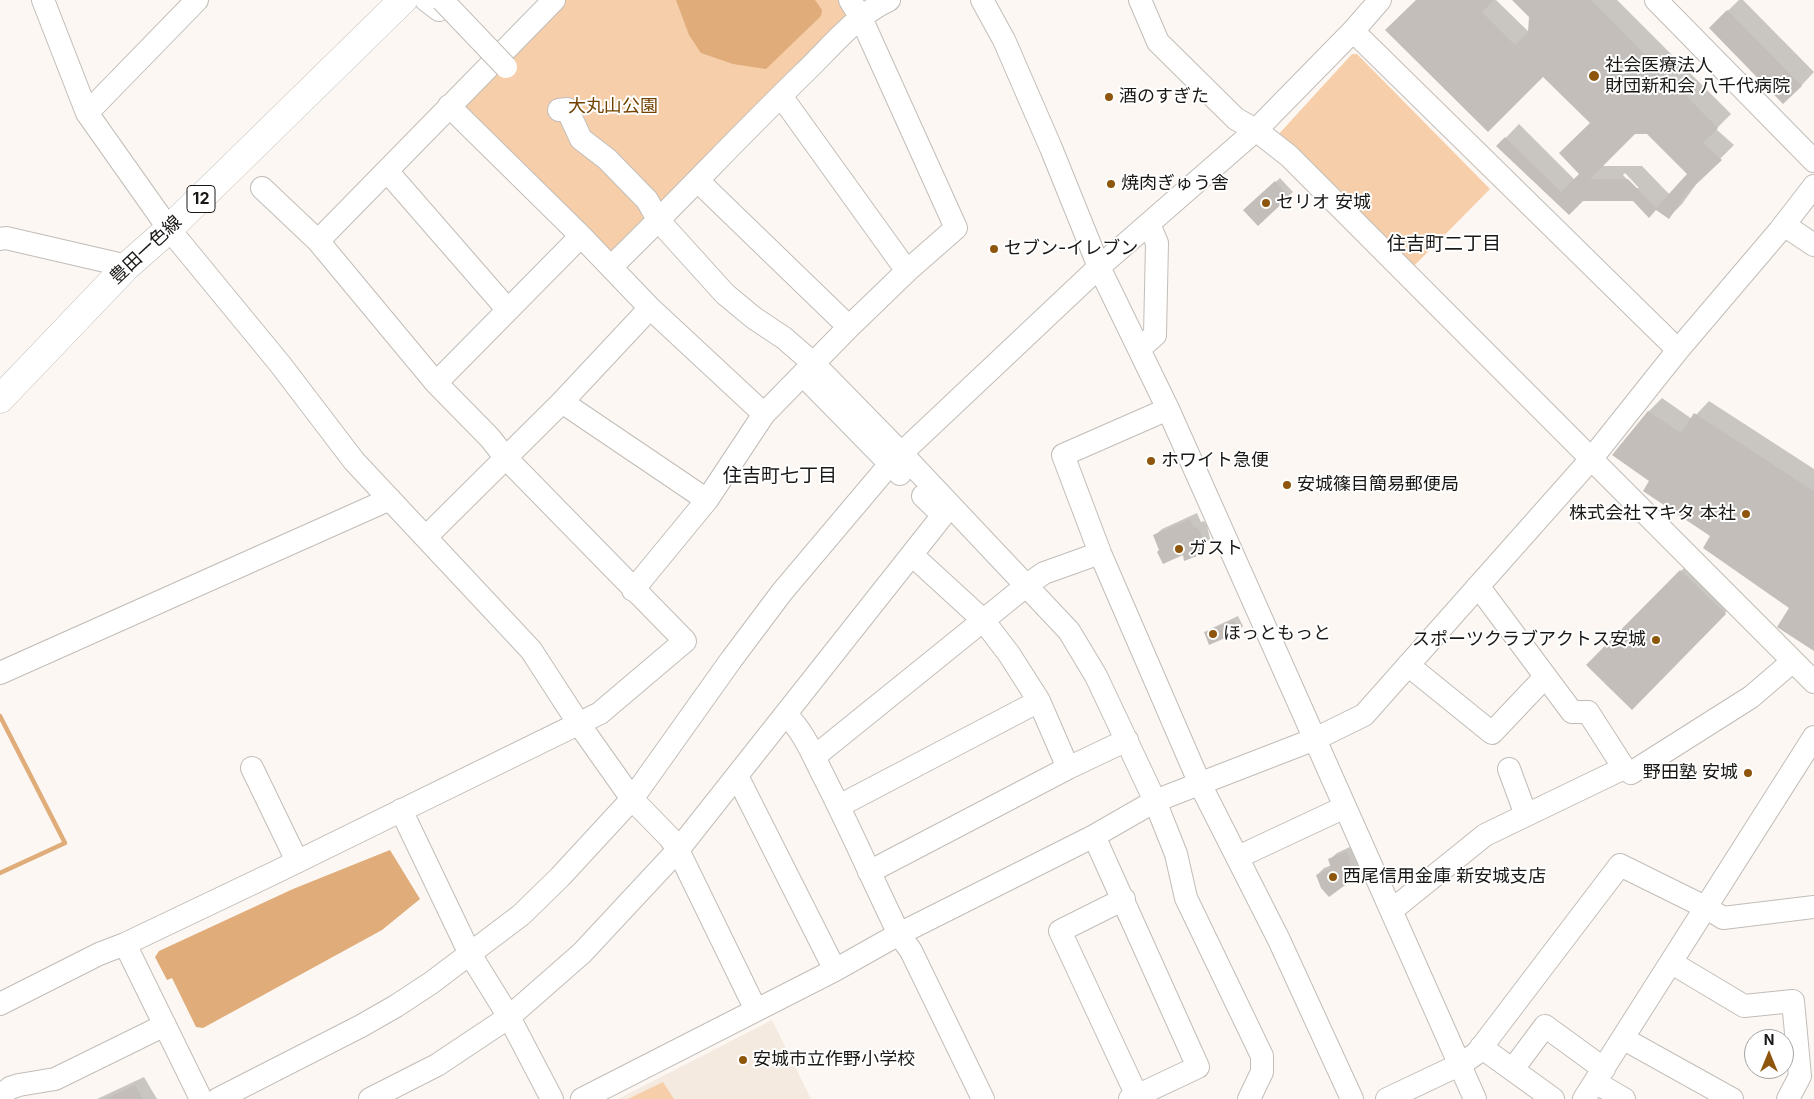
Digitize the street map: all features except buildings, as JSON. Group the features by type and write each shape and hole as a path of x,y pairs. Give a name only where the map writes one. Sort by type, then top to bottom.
{"main road":[{"name":"豊田一色線","path":"0,399 127,266 169,229 403,0"}],"street":[{"path":"87,113 197,0"},
{"path":"318,241 554,0"},
{"path":"611,267 659,221 780,96 855,9 889,0"},
{"path":"982,0 1004,40 1100,267 1168,409 1475,1099"},
{"path":"1140,0 1158,42 1236,119 1256,130 1289,156 1814,682"},
{"path":"1656,0 1814,161"},
{"path":"218,1099 361,1026 431,983 522,916 632,800 731,660 782,592 896,459 1100,267 1256,130 1353,31 1378,1"},
{"path":"48,3 87,113 169,229 280,364 354,461 531,650 579,724 632,800 670,838 678,850 756,1010"},
{"path":"436,3 506,67"},
{"path":"634,590 707,500 764,414 849,327 956,228 855,9"},
{"path":"1353,31 1678,350"},
{"path":"780,96 907,272"},
{"path":"449,106 582,236 650,308 764,414"},
{"path":"559,110 567,109 581,139 607,159 647,200 659,221 725,294 754,318 784,338 808,369 896,459 1027,585 1069,631 1096,676 1156,801 1176,854 1186,898 1262,1056 1262,1072 1249,1099"},
{"path":"387,171 508,310"},
{"path":"698,181 849,327"},
{"path":"582,1099 835,970 899,934 1094,836 1156,801 1315,740 1364,715 1592,458 1678,350 1784,225 1814,186"},
{"path":"0,1004 99,954 125,944 600,713 685,641 436,383 318,241 262,188"},
{"path":"1139,349 1156,335 1157,243 1149,224"},
{"path":"1784,225 1814,245"},
{"path":"436,383 582,236"},
{"path":"0,239 6,238 127,266"},
{"path":"426,537 562,402 650,308"},
{"path":"562,402 707,500"},
{"path":"1168,409 1063,456 1100,554 1200,784 1279,940 1352,1099"},
{"path":"370,1099 437,1065 510,1017 582,953 678,850 943,515 896,459"},
{"path":"0,673 390,499"},
{"path":"814,757 1027,585 1044,573 1100,554"},
{"path":"912,555 983,620 1009,654 1039,701 1068,768"},
{"path":"1478,586 1572,712 1588,712 1624,768 1631,773 1751,697 1794,662"},
{"path":"1408,665 1492,733 1545,677"},
{"path":"839,806 1039,701"},
{"path":"786,715 794,723 814,757 899,934 911,951 983,1099"},
{"path":"1595,1083 1814,737"},
{"path":"869,872 1068,768 1127,740"},
{"path":"252,768 297,861"},
{"path":"1392,910 1485,835 1624,768"},
{"path":"1509,769 1526,815"},
{"path":"737,776 835,970"},
{"path":"1238,857 1345,807"},
{"path":"401,810 470,954 510,1017 552,1099"},
{"path":"1094,836 1124,899 1198,1067 1133,1097 1060,931 1124,899"},
{"path":"1387,1099 1461,1064 1477,1053 1620,865 1724,918 1814,907"},
{"path":"125,944 201,1099"},
{"path":"1672,963 1744,1006 1793,1001 1800,1076 1788,1099"},
{"path":"0,1096 10,1088 18,1085 55,1079 165,1025"},
{"path":"1513,1069 1545,1026 1595,1083 1624,1099"},
{"path":"1624,1039 1732,1099"},
{"path":"1481,1047 1553,1099"}],"shaded area":[{"path":"676,0 815,0 822,10 821,16 766,69 733,64 701,53 689,35"},
{"path":"390,850 420,899 382,930 203,1028 196,1027 172,978 167,980 155,957 159,951 293,889"},
{"name":"安城市立作野小学校","path":"772,1020 811,1099 618,1099"}],"green space":[{"name":"大丸山公園","path":"566,0 838,0 847,12 848,23 614,256 463,110 500,64"},
{"path":"1352,54 1357,54 1490,189 1411,269 1277,136"},
{"path":"663,1082 674,1099 628,1099"}],"waterway":[{"path":"0,716 65,843 0,873"}],"place":[{"name":"社会医療法人 財団新和会 八千代病院","path":"1594,76"},
{"name":"酒のすぎた","path":"1109,97"},
{"name":"焼肉ぎゅう舎","path":"1111,184"},
{"name":"セリオ 安城","path":"1266,203"},
{"name":"セブン-イレブン","path":"994,249"},
{"name":"ホワイト急便","path":"1151,461"},
{"name":"安城篠目簡易郵便局","path":"1287,485"},
{"name":"株式会社マキタ 本社","path":"1746,514"},
{"name":"ガスト","path":"1179,549"},
{"name":"ほっともっと","path":"1213,634"},
{"name":"スポーツクラブアクトス安城","path":"1656,640"},
{"name":"野田塾 安城","path":"1748,773"},
{"name":"西尾信用金庫 新安城支店","path":"1333,877"},
{"name":"安城市立作野小学校","path":"743,1060"}],"district":[{"name":"住吉町二丁目","path":"1444,244"},
{"name":"住吉町七丁目","path":"780,476"}]}
